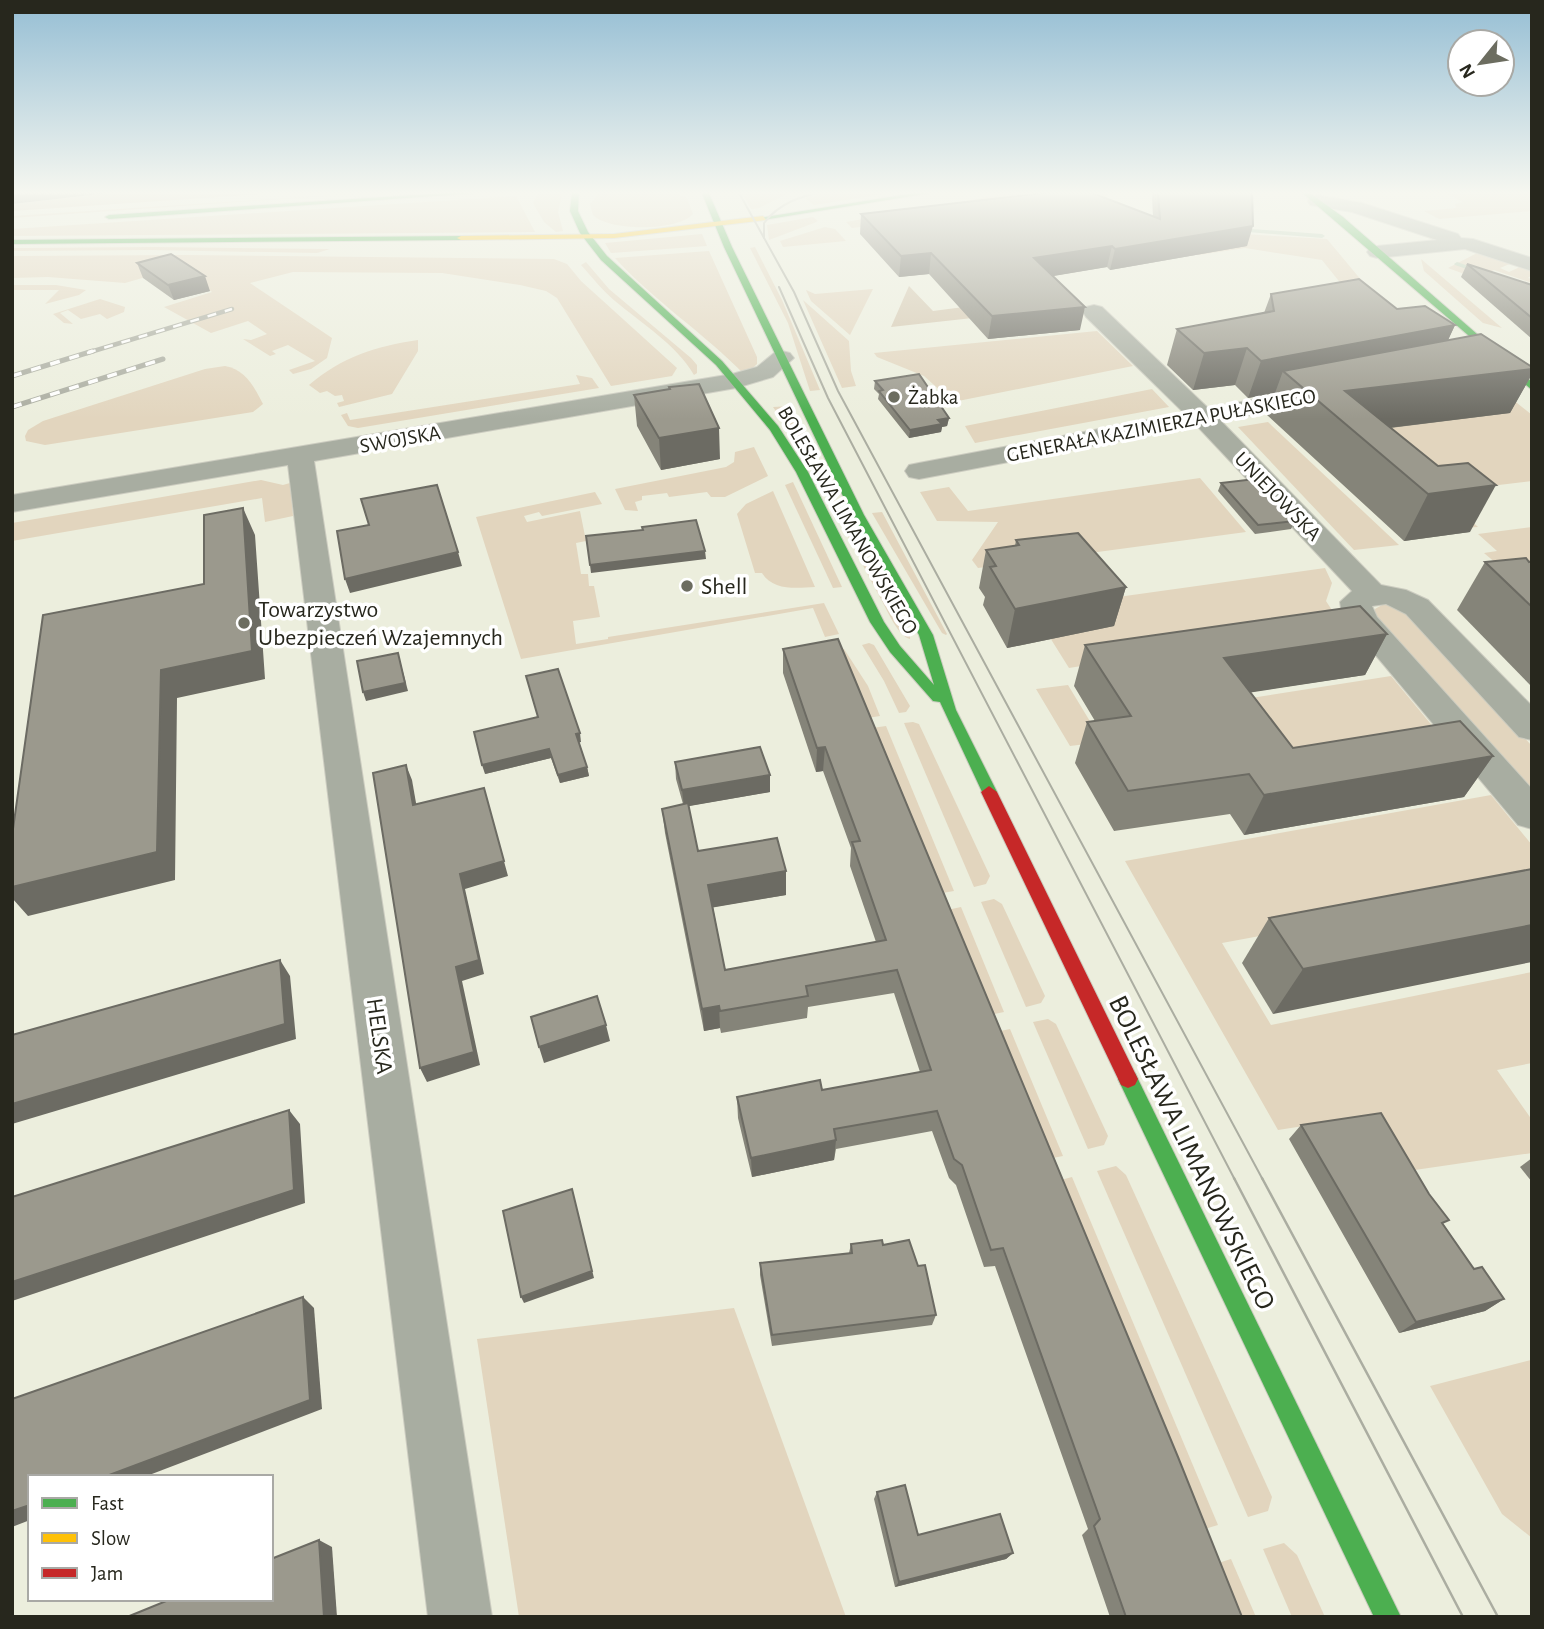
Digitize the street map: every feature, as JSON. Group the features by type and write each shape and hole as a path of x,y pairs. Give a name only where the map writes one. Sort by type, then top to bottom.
{"main road":[{"name":"BOLESŁAWA LIMANOWSKIEGO","path":"612,267 713,355 759,406 790,452 861,592 890,642 949,710"},
{"name":"BOLESŁAWA LIMANOWSKIEGO","path":"739,267 864,527 926,635 949,710 1388,1617"},
{"path":"1397,267 1516,363 1532,387"}],"street":[{"name":"UNIEJOWSKA","path":"1094,312 1203,416 1371,593"},
{"name":"SWOJSKA","path":"12,504 736,381 765,372 782,358"},
{"path":"1472,366 1516,363"},
{"name":"GENERAŁA KAZIMIERZA PUŁASKIEGO","path":"919,471 1349,389"},
{"name":"HELSKA","path":"300,456 460,1617"},
{"path":"1532,728 1417,607 1398,597 1371,593 1356,602 1358,614 1366,624 1532,815"}],"shaded area":[{"path":"12,267 569,267 581,281 677,368 672,376 611,386 557,298 546,291 520,285 442,273 293,272 250,283 332,338 327,358 311,369 293,374 289,370 315,361 288,345 272,351 276,354 270,356 243,339 251,340 267,334 248,321 211,333 164,307 212,292 177,268 125,283 48,277 12,278"},
{"path":"583,267 590,267 609,289 691,358 697,365 697,373 694,375 678,353 606,292"},
{"path":"623,267 716,267 757,357 757,364 745,375"},
{"path":"760,267 765,267 782,300 820,390 810,391 788,323"},
{"path":"1328,267 1350,267 1362,281 1362,310"},
{"path":"1423,267 1430,267 1502,328 1483,323 1424,271"},
{"path":"1502,267 1500,268 1509,272 1520,267 1532,268 1532,275 1528,278 1532,279 1532,283 1494,270 1480,277 1532,299 1448,268"},
{"path":"12,285 56,285 86,290 79,295 45,304 59,290 12,290"},
{"path":"909,286 933,311 1050,296 1064,308 891,327"},
{"path":"873,289 850,335 811,301 806,290 815,294"},
{"path":"100,299 125,307 124,312 107,319 100,314 81,319 68,310 60,313 73,324 64,323 53,314"},
{"path":"803,300 849,341 851,371 856,386 842,388"},
{"path":"1097,331 1133,366 953,402 924,376 877,357 874,353"},
{"path":"418,340 418,351 392,394 339,407 337,403 344,401 342,395 335,396 327,391 320,393 309,385 334,367 360,354"},
{"path":"225,366 244,375 256,392 263,404 253,412 45,445 26,441 28,430 43,421 205,369"},
{"path":"576,375 592,378 599,388 358,428 348,426 341,415 347,413 350,420 580,384"},
{"path":"1152,389 1169,407 975,443 965,426"},
{"path":"1506,394 1532,415 1532,481 1440,492 1478,527 1440,529 1311,415"},
{"path":"791,406 842,515 910,639 901,633 894,623 817,478 773,407"},
{"path":"1268,422 1399,545 1354,550 1238,427"},
{"path":"754,447 768,476 725,497 711,497 707,492 669,497 667,493 642,496 642,500 635,502 638,511 625,510 615,489 726,467 734,462 735,452"},
{"path":"1200,478 1246,532 978,568 972,560 998,522 937,521 920,492 949,487 968,511"},
{"path":"261,480 283,485 290,483 293,516 265,522 262,498 12,541 12,523"},
{"path":"793,482 842,587 833,588 785,485"},
{"path":"773,491 815,587 779,586 762,573 755,573 737,514 746,504"},
{"path":"595,492 602,504 542,516 539,512 524,516 527,522 580,511 586,541 576,543 581,574 588,574 589,586 594,586 600,617 573,621 576,644 824,603 839,634 825,637 813,608 521,659 476,517"},
{"path":"882,512 946,635 942,633 872,513"},
{"path":"1532,527 1532,586 1524,587 1484,553 1497,551 1478,534"},
{"path":"1325,568 1332,583 1326,601 1341,624 1069,668 1032,609"},
{"path":"1382,605 1396,605 1413,616 1532,746 1532,794 1375,617 1375,609"},
{"path":"862,645 874,645 910,706 906,712 899,713 884,681"},
{"path":"844,649 868,686 880,716 861,719 836,651"},
{"path":"1391,676 1444,740 1222,775 1191,731 1070,746 1036,689 1068,685 1091,723"},
{"path":"904,723 919,724 990,876 986,884 974,887"},
{"path":"886,726 954,891 931,895 865,729"},
{"path":"1491,795 1532,845 1532,885 1222,943 1271,1025 1532,972 1532,1063 1497,1070 1532,1120 1532,1153 1408,1171 1374,1115 1278,1130 1125,861"},
{"path":"994,899 1002,904 1045,996 1041,1003 1026,1007 981,902"},
{"path":"961,907 1004,1012 980,1017 938,912"},
{"path":"1048,1019 1056,1024 1108,1136 1104,1145 1088,1149 1033,1022"},
{"path":"1010,1029 1063,1156 1037,1161 986,1034"},
{"path":"1116,1166 1126,1175 1272,1497 1268,1511 1248,1517 1097,1171"},
{"path":"1072,1177 1218,1525 1188,1534 1046,1184"},
{"path":"734,1308 846,1617 519,1617 477,1339"},
{"path":"1531,1360 1532,1538 1502,1514 1430,1386"},
{"path":"1284,1543 1297,1555 1325,1617 1292,1617 1263,1549"},
{"path":"1231,1559 1256,1617 1221,1617 1202,1568"}],"building":[{"path":"143,267 191,267 205,276 168,285"},
{"path":"945,267 1043,267 1085,307 992,316"},
{"path":"1471,267 1532,285 1532,318"},
{"path":"1359,279 1397,309 1425,306 1455,325 1261,361 1247,348 1204,353 1177,329 1274,311 1271,294"},
{"path":"1481,334 1532,369 1345,391 1438,466 1468,463 1496,485 1428,494 1283,371"},
{"path":"919,374 949,418 938,420 942,424 910,430 879,391 883,390 875,381"},
{"path":"699,384 719,428 659,438 634,395"},
{"path":"1255,479 1295,521 1258,525 1221,483"},
{"path":"437,485 458,552 345,579 337,531 369,525 361,499"},
{"path":"243,508 252,651 161,670 157,852 12,887 12,836 43,615 204,584 204,515"},
{"path":"696,520 705,551 590,565 586,536 643,530 642,527"},
{"path":"1078,533 1126,587 1015,609 990,567 996,566 986,550 1019,545 1016,540"},
{"path":"1526,558 1529,562 1532,561 1532,607 1485,562"},
{"path":"1360,606 1387,634 1224,658 1293,748 1460,721 1493,756 1264,795 1249,774 1128,791 1087,722 1131,716 1085,645"},
{"path":"838,639 1242,1617 1126,1617 1094,1526 1100,1519 1003,1248 991,1250 962,1165 954,1159 937,1111 834,1129 836,1140 751,1158 737,1097 820,1080 822,1090 931,1070 897,970 806,986 808,996 720,1011 719,1006 702,1009 662,809 688,803 698,851 777,838 786,871 708,885 725,970 886,940 852,842 860,841 825,747 817,748 783,649"},
{"path":"398,653 405,683 363,692 357,661"},
{"path":"558,669 580,733 576,734 587,767 558,775 549,749 482,765 474,732 538,717 526,676"},
{"path":"760,747 770,775 682,790 675,762"},
{"path":"406,765 413,805 484,788 504,861 460,874 479,960 456,967 474,1052 420,1068 373,773"},
{"path":"1532,869 1532,925 1303,969 1269,918"},
{"path":"280,960 285,1024 12,1104 12,1035"},
{"path":"597,996 606,1025 539,1047 531,1017"},
{"path":"289,1110 294,1190 12,1282 12,1197"},
{"path":"1381,1113 1429,1194 1449,1220 1442,1223 1474,1269 1482,1267 1504,1299 1416,1322 1301,1125"},
{"path":"572,1189 592,1271 521,1297 503,1211"},
{"path":"882,1240 883,1245 909,1240 918,1266 925,1265 936,1315 772,1335 760,1263 852,1253 851,1244"},
{"path":"303,1297 310,1400 109,1475 28,1475 28,1506 12,1511 12,1399"},
{"path":"905,1485 918,1535 1000,1514 1013,1553 899,1582 877,1492"},
{"path":"319,1540 324,1617 127,1617 166,1601 273,1601 273,1558"}],"waterway":[{"path":"1466,267 1478,271"}],"tram line":[{"path":"780,267 838,391 1263,1180"},
{"path":"779,287 828,398 1235,1180"},
{"path":"1234,1178 1463,1617"},
{"path":"1262,1178 1498,1617"}],"railway":[{"path":"87,353 232,309"},
{"path":"12,376 93,351"},
{"path":"12,407 163,359"}],"traffic: fast":[{"path":"614,267 719,363 774,428 802,472 877,622 895,649 938,698"},
{"path":"738,267 858,515 926,635 949,710 989,792"},
{"path":"1395,267 1532,387"},
{"path":"1128,1079 1388,1617"}],"traffic: jam":[{"path":"989,792 1128,1079"}],"place":[{"name":"Żabka","path":"894,397"},
{"name":"Shell","path":"687,586"},
{"name":"Towarzystwo Ubezpieczeń Wzajemnych","path":"244,623"}]}
